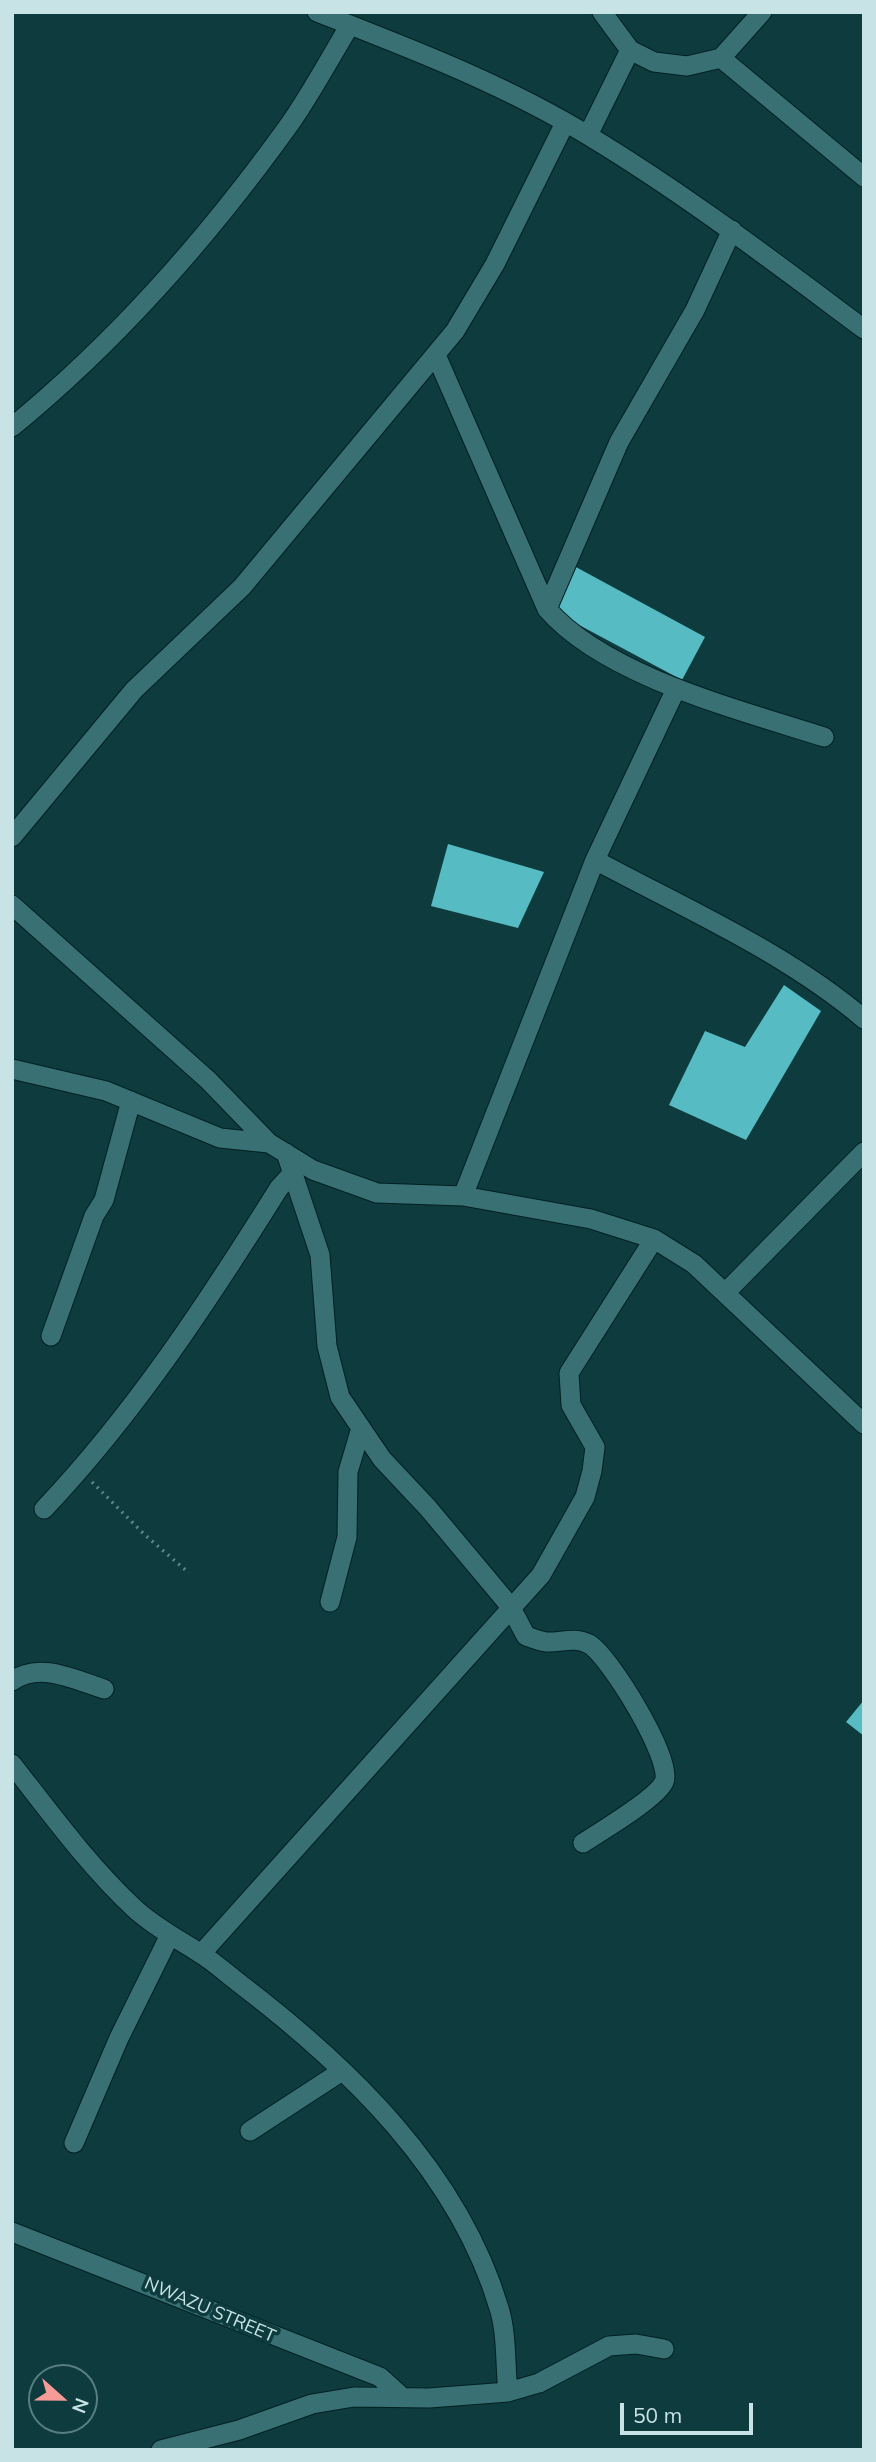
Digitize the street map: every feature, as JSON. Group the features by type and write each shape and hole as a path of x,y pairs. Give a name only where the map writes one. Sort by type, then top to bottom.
{"street":[{"path":"317,12 504,91 588,135 732,230 864,329"},
{"path":"602,12 630,50 654,62 687,66 721,58 762,12"},
{"path":"12,427 64,384 155,288 227,206 290,123 350,25"},
{"path":"588,135 630,50"},
{"path":"721,58 864,177"},
{"path":"12,837 134,690 242,587 436,355 476,298 565,123"},
{"path":"547,609 618,442 695,310 732,230"},
{"path":"436,355 547,609 565,629 591,646 676,689 824,737"},
{"path":"463,1196 595,860 676,689"},
{"path":"595,860 751,943 831,991 864,1019"},
{"path":"12,905 208,1080 269,1143 313,1170 377,1193 463,1196 591,1219 654,1239 694,1264 864,1424"},
{"path":"12,1069 106,1091 220,1138 269,1143"},
{"path":"51,1336 94,1216 104,1200 131,1101"},
{"path":"724,1293 864,1152"},
{"path":"286,1153 320,1255 330,1368 340,1397 382,1459 428,1508 510,1606 526,1636 546,1642 572,1639 589,1644 606,1662 650,1730 667,1773 663,1784 583,1843"},
{"path":"44,1509 81,1470 142,1394 279,1188 292,1174"},
{"path":"201,1954 510,1606 541,1575 585,1497 592,1471 595,1447 572,1405 569,1373 654,1239"},
{"path":"330,1602 347,1537 348,1472 360,1428"},
{"path":"12,1681 21,1675 45,1671 104,1689"},
{"path":"12,1764 82,1853 135,1909 169,1937 201,1954 269,2006 342,2071 410,2141 468,2232 500,2310 508,2392"},
{"path":"74,2143 119,2038 169,1937"},
{"path":"250,2131 342,2071"},
{"name":"NWAZU STREET","path":"12,2232 380,2377 402,2397"},
{"path":"161,2450 239,2430 312,2404 354,2397 508,2392 548,2379 608,2346 636,2344 664,2349"}],"path":[{"path":"81,1470 136,1527 189,1573"}],"building":[{"path":"574,566 705,637 682,680 551,610"},
{"path":"448,844 544,872 518,928 431,906"},
{"path":"784,985 821,1011 746,1140 669,1105 705,1031 745,1047"},
{"path":"864,1700 864,1736 846,1722"}]}
